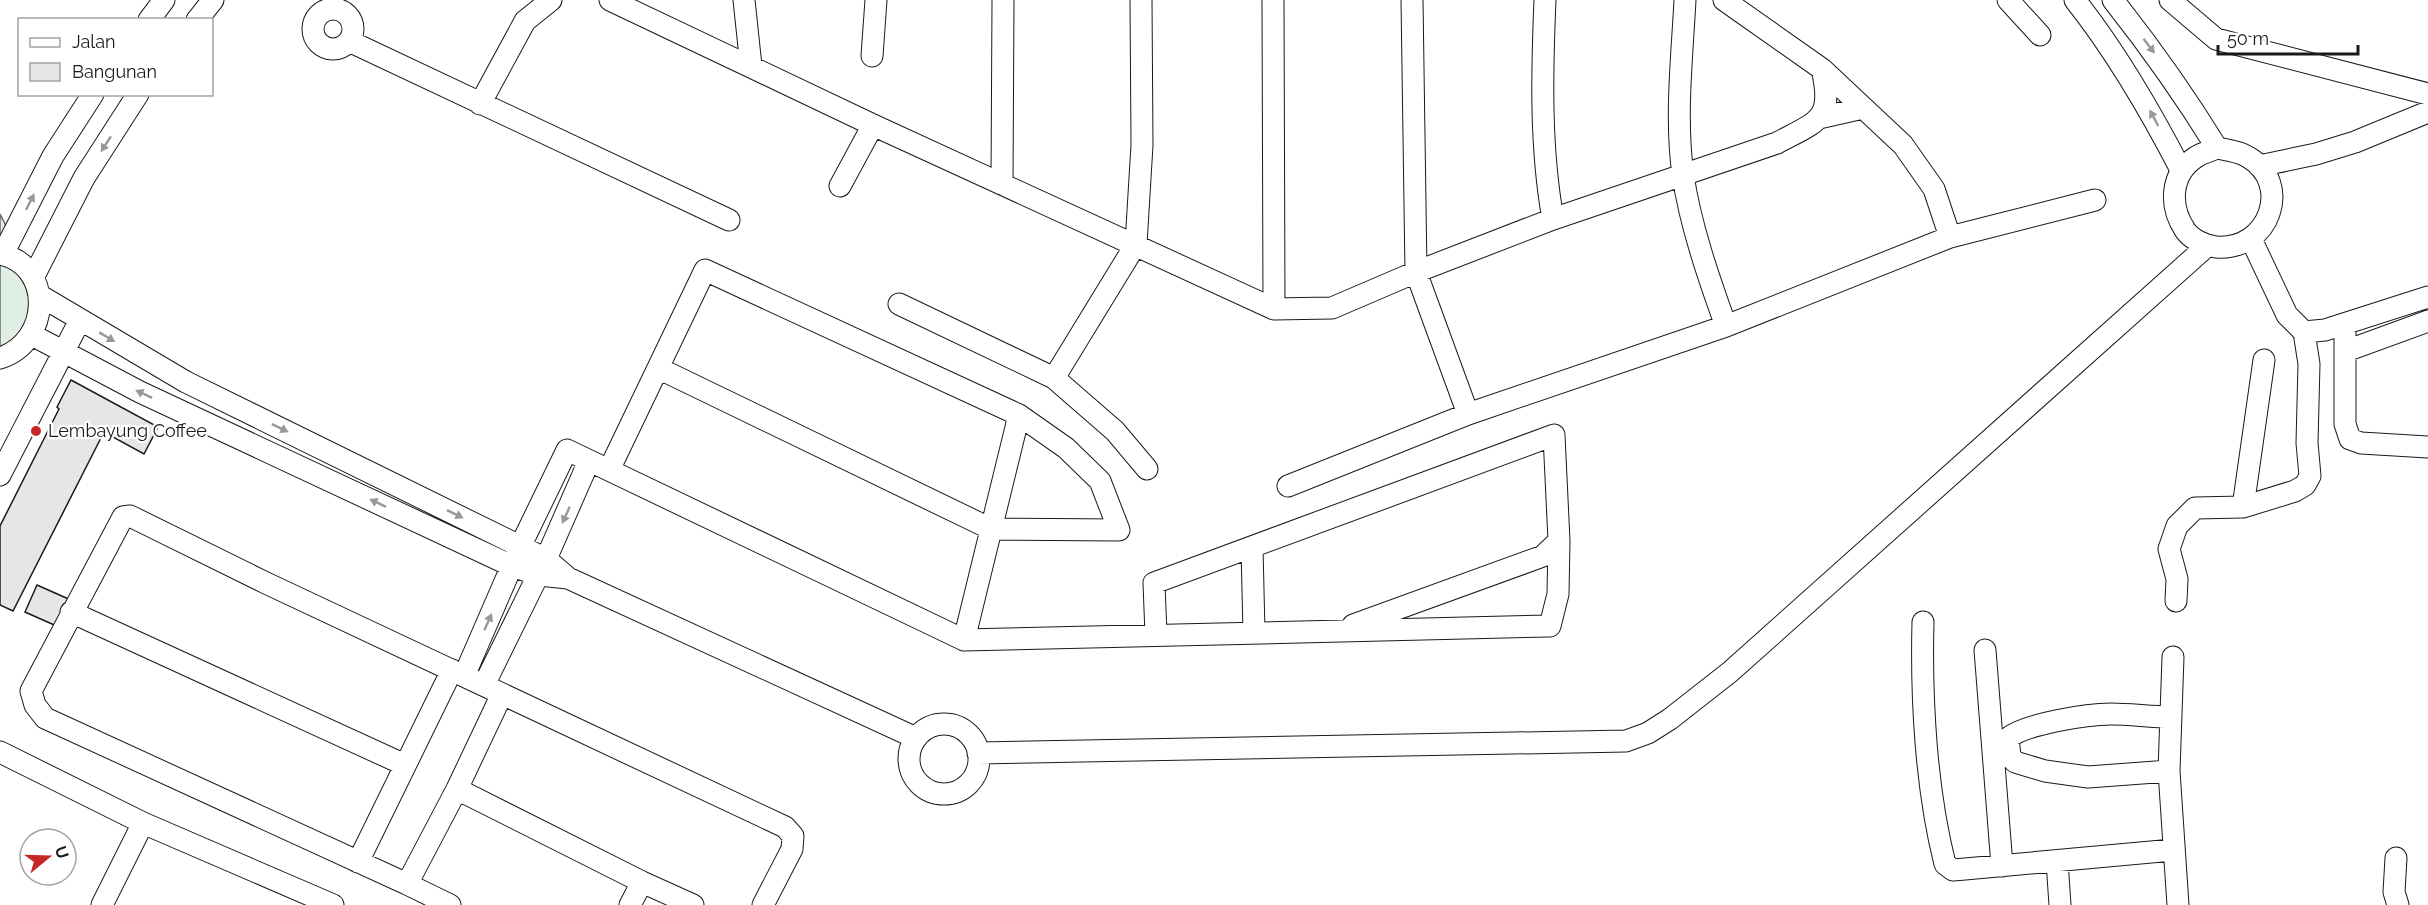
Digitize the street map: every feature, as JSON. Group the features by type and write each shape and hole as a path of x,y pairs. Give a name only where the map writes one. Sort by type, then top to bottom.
{"street":[{"path":"150,18 164,0"},
{"path":"198,18 212,0"},
{"path":"480,104 525,21 551,0"},
{"path":"610,0 637,7 873,125 1274,309 1332,308 1416,272 1553,219 1777,143 1819,118 1863,108"},
{"path":"744,0 751,66"},
{"path":"872,56 876,0"},
{"path":"1002,184 1003,0"},
{"path":"1054,378 1136,244 1142,145 1141,0"},
{"path":"1274,0 1274,309"},
{"path":"1412,0 1416,272 1468,414"},
{"path":"1545,0 1543,76 1547,186 1553,219"},
{"path":"1685,0 1679,127 1683,176 1706,270 1726,326"},
{"path":"1724,0 1822,69 1903,145 1934,189 1950,237"},
{"path":"2008,0 2040,35"},
{"path":"2075,0 2099,31 2143,99 2181,170"},
{"path":"2113,0 2166,70 2217,148"},
{"path":"2170,0 2216,39 2428,94"},
{"path":"349,41 729,220"},
{"path":"1819,118 1826,108 1826,89 1822,69"},
{"path":"92,96 53,156 2,254 20,263 36,287 80,320 186,382 516,556"},
{"path":"0,358 13,353 32,335 38,322 36,287 84,178 137,96"},
{"path":"2259,166 2316,154 2355,142 2428,112"},
{"path":"840,186 873,125"},
{"path":"2217,148 2231,150 2249,157 2259,166 2270,187 2272,202 2269,216 2261,229 2251,239 2230,248 2207,246 2187,234 2178,219 2173,202 2175,185 2181,170 2196,157 2217,148"},
{"path":"2270,187 2316,154"},
{"path":"1288,486 1468,414 1726,326 1950,237 2095,200"},
{"path":"2251,239 2286,315 2304,332 2310,333 2345,324 2428,297"},
{"path":"978,753 1626,741 1648,733 1730,672 2207,246"},
{"path":"609,470 705,270 1019,415 1066,447 1100,481 1119,530 991,529 658,368"},
{"path":"899,304 1054,378 1115,431 1147,469"},
{"path":"0,475 80,320"},
{"path":"2346,351 2428,321"},
{"path":"2345,324 2345,424 2350,439 2361,443 2428,447"},
{"path":"2176,601 2176,579 2169,549 2177,526 2195,508 2243,507 2295,491 2305,485 2310,476 2307,443 2309,364 2304,332"},
{"path":"32,335 175,408 568,578 916,738"},
{"path":"2243,507 2264,360"},
{"path":"175,408 186,382"},
{"path":"964,640 1019,415"},
{"path":"358,861 405,765 458,673 567,450 964,640 1550,626 1558,594 1559,541 1554,435 1154,583 1156,635"},
{"path":"407,884 457,789 493,689 589,461"},
{"path":"450,905 45,718 35,705 31,691 123,517 130,516 785,827 793,836 792,849 763,905"},
{"path":"1337,631 1543,556 1559,541"},
{"path":"1252,547 1254,633"},
{"path":"71,612 405,765"},
{"path":"1923,622 1922,667 1928,759 1945,864 1953,870 2173,850"},
{"path":"1984,650 2002,866"},
{"path":"2173,657 2169,771 2178,905"},
{"path":"2169,771 2088,777 2045,771 2015,762 2010,756 2008,738 2016,730 2070,718 2110,714 2171,717"},
{"path":"947,724 967,733 975,742 978,753 979,763 972,781 956,793 936,794 927,790 913,776 909,756 916,738 935,725 947,724"},
{"path":"0,752 143,823 333,905"},
{"path":"457,789 642,882 693,905"},
{"path":"102,905 143,823"},
{"path":"2396,858 2394,892 2398,905"},
{"path":"2057,861 2061,905"},
{"path":"630,905 642,882"}],"green space":[{"path":"0,214 33,278 38,322 0,358"}],"building":[{"path":"71,380 158,427 144,454 104,432 13,611 0,605 0,526 59,409 57,407"},
{"path":"37,585 73,601 61,628 25,612"}],"place":[{"name":"Lembayung Coffee","path":"36,431"}]}
